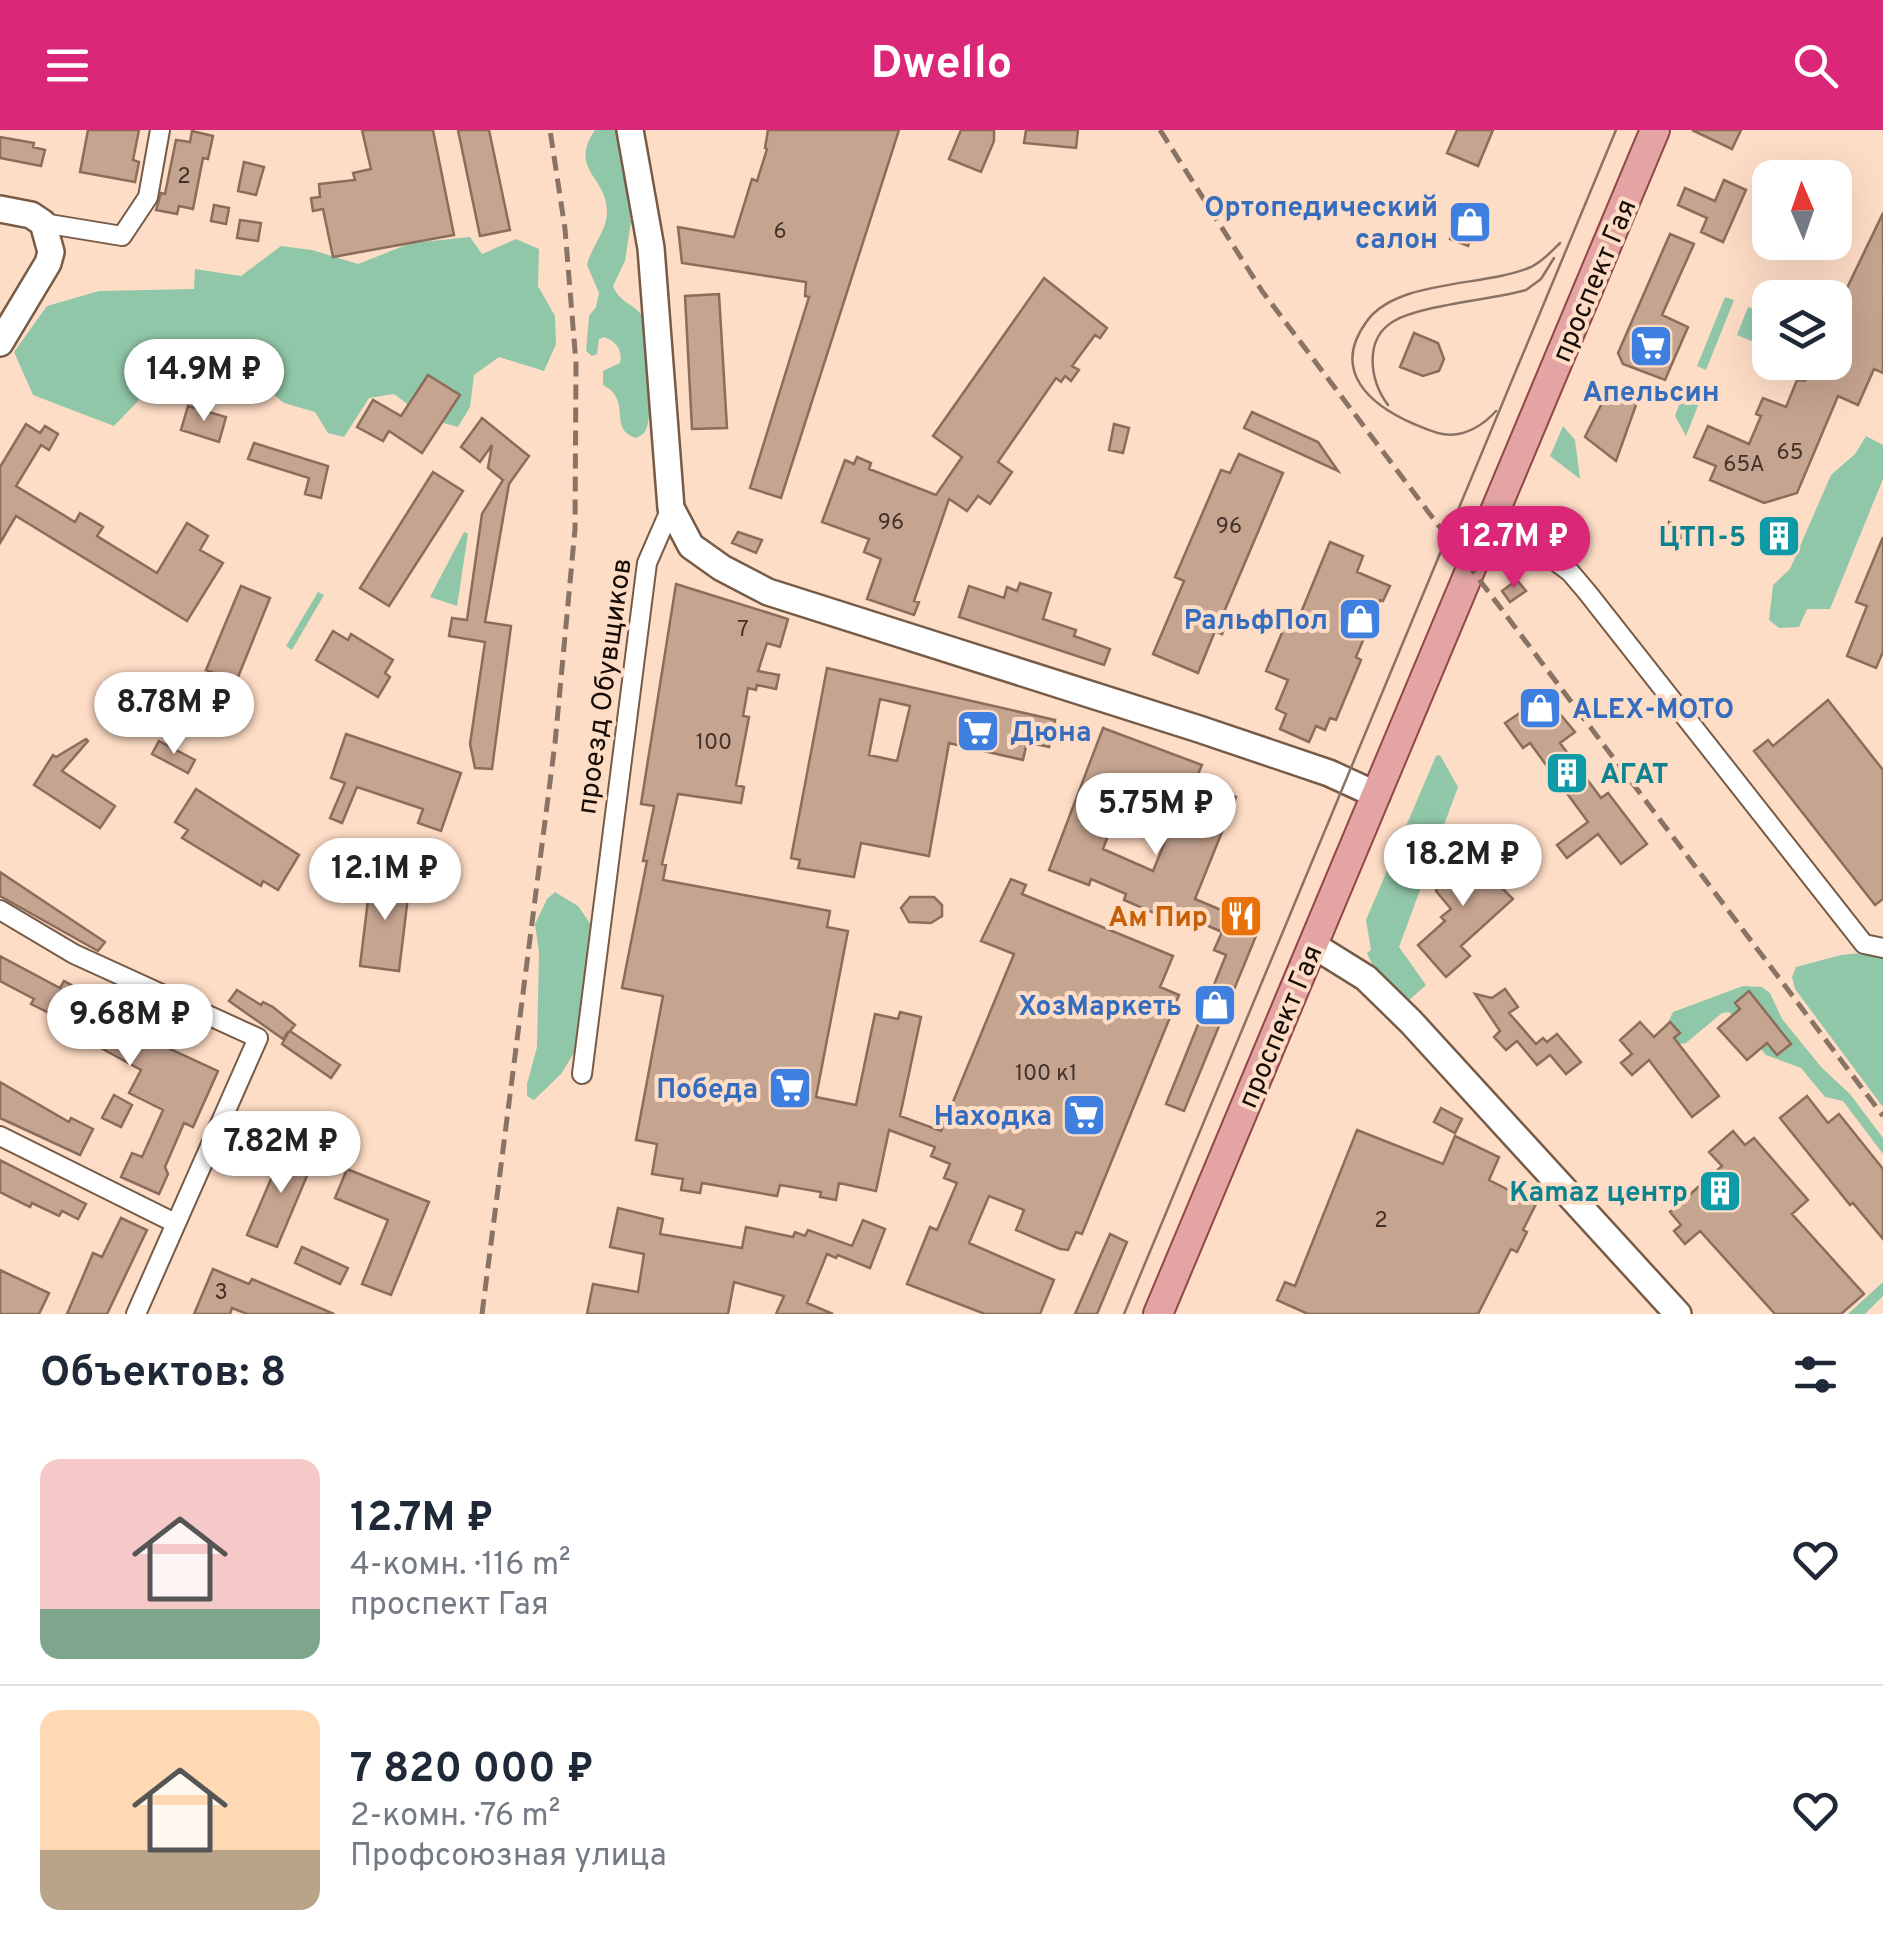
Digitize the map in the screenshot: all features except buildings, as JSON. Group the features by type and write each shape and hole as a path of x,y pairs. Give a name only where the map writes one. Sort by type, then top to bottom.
{"main road":[{"name":"проспект Гая","path":"1158,1314 1655,130"}],"street":[{"path":"0,208 32,215 43,223 122,236 148,197 160,130"},
{"name":"проезд Обувщиков","path":"582,1074 647,564 671,508 650,248 630,130"},
{"path":"0,343 48,263 50,252 43,223"},
{"path":"671,508 690,546 768,592 1200,729 1377,795"},
{"path":"1496,516 1570,572 1864,944 1883,948"},
{"path":"0,910 74,954 258,1038 136,1314"},
{"path":"1313,945 1366,978 1411,1022 1678,1314"},
{"path":"0,1136 175,1223"}],"green space":[{"path":"595,130 619,130 631,222 625,261 613,286 641,314 647,335 649,418 645,432 636,438 623,428 617,398 603,385 603,371 620,363 618,347 604,337 599,339 597,354 592,356 586,351 589,316 599,293 587,265 607,212 585,155"},
{"path":"470,237 482,254 516,239 539,249 538,286 555,316 556,344 544,371 499,357 474,375 470,407 458,427 426,418 394,394 369,398 344,437 328,433 315,412 284,403 268,390 184,364 172,386 142,397 114,426 33,395 14,352 47,306 99,291 194,289 195,269 241,276 281,246 312,250 358,264 411,243"},
{"path":"1725,297 1734,300 1706,370 1697,366"},
{"path":"1748,307 1752,308 1752,341 1737,335"},
{"path":"1680,402 1699,403 1686,436 1675,416"},
{"path":"1563,426 1575,440 1580,479 1550,456"},
{"path":"1866,436 1883,445 1883,479 1830,609 1807,609 1799,627 1779,628 1769,620 1773,585 1790,569 1831,475 1855,454"},
{"path":"464,532 468,534 457,606 430,597"},
{"path":"318,592 324,595 292,650 286,646"},
{"path":"1440,755 1458,787 1399,947 1426,985 1407,1002 1372,964 1367,953 1371,950 1366,920 1436,756"},
{"path":"555,892 578,906 594,929 579,1045 561,1074 534,1100 527,1096 527,1084 537,1047 539,952 535,924 547,899"},
{"path":"1861,953 1883,957 1883,1107 1795,989 1792,977 1796,967"},
{"path":"1743,986 1762,987 1770,993 1782,1019 1822,1068 1850,1094 1883,1138 1883,1154 1843,1101 1825,1097 1801,1068 1766,1055 1729,1012 1722,1013 1686,1043 1675,1045 1665,1029 1673,1012"},
{"path":"1883,1282 1883,1296 1865,1314 1848,1314"}],"tram line":[{"path":"1124,1314 1616,130"},
{"path":"1496,411 1474,428 1452,435 1430,431 1398,416 1360,384 1354,371 1357,339 1381,307 1399,298 1531,267 1560,243"},
{"path":"1388,405 1377,384 1373,361 1377,338 1384,329 1406,315 1526,290 1541,279 1554,258"}],"railway":[{"path":"482,1314 555,743 575,529 576,363 565,229 550,130"},
{"path":"1160,130 1262,291 1883,1116"}],"place":[{"name":"Ортопедический салон","path":"1470,222"},
{"name":"Апельсин","path":"1651,346"},
{"name":"ЦТП-5","path":"1779,536"},
{"name":"РальфПол","path":"1360,619"},
{"name":"ALEX-MOTO","path":"1540,708"},
{"name":"Дюна","path":"978,731"},
{"name":"АГАТ","path":"1567,773"},
{"name":"Ам Пир","path":"1241,916"},
{"name":"ХозМаркеть","path":"1215,1005"},
{"name":"Победа","path":"790,1088"},
{"name":"Находка","path":"1084,1115"},
{"name":"Kamaz центр","path":"1720,1191"}]}
